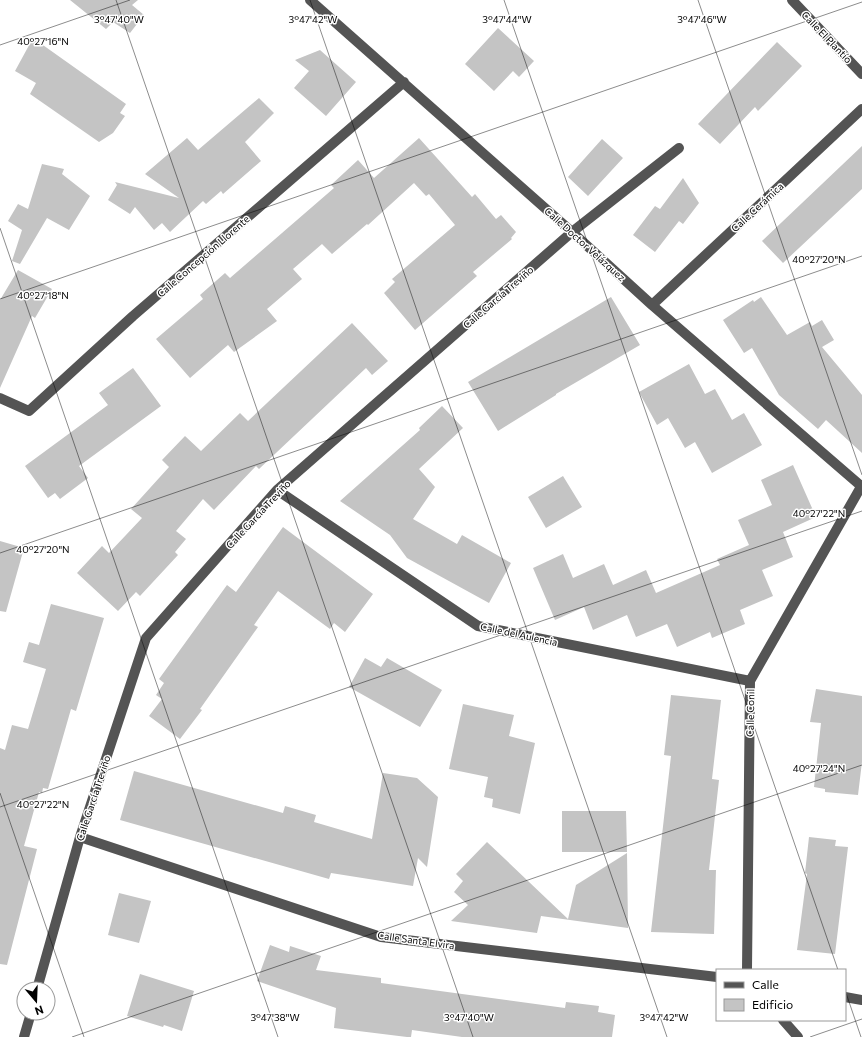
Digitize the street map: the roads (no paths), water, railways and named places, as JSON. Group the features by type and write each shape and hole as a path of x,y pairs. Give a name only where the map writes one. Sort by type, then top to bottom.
{"street":[{"name":"Calle Doctor Velázquez","path":"310,0 404,82 652,305 861,486"},
{"name":"Calle El Plantío","path":"792,0 862,74"},
{"name":"Calle Concepción Llorente","path":"0,398 29,411 133,316 404,82"},
{"name":"Calle Cerámica","path":"652,305 862,109"},
{"name":"Calle García Treviño","path":"40,981 80,837 146,638 277,490 572,232 679,148"},
{"name":"Calle Conil","path":"747,969 750,681 861,486"},
{"name":"Calle del Aulencia","path":"277,490 478,626 750,681"},
{"name":"Calle Santa Elvira","path":"80,837 381,937 716,977"},
{"path":"846,998 862,1000"},
{"path":"24,1037 29,1021"},
{"path":"784,1021 798,1037"}]}
